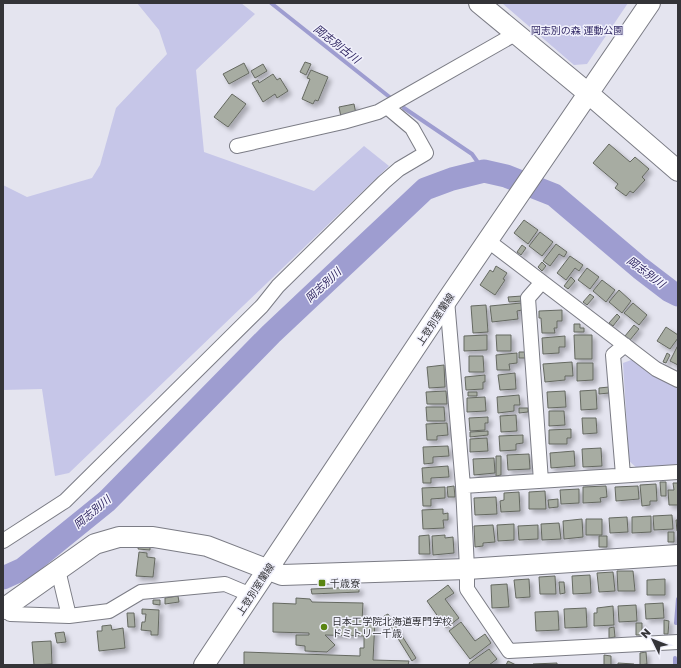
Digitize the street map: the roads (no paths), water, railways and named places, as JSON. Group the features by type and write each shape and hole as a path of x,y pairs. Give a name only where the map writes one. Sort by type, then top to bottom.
{"street":[{"path":"479,3 589,94 678,171"},
{"name":"上登別室蘭線","path":"204,665 487,240 589,94 650,3"},
{"path":"237,146 343,122 378,112 515,34"},
{"path":"3,541 65,501 257,312 278,286 384,182 398,169 426,153 412,128 387,107"},
{"path":"487,240 656,369 678,380"},
{"path":"541,481 528,298 542,282"},
{"path":"447,300 463,486 467,589 509,651 678,642"},
{"path":"623,475 614,355 624,344"},
{"path":"463,486 678,472"},
{"path":"251,595 225,584 142,592 109,611 68,616 10,614 4,609 96,544 119,537 153,537 207,546 282,575 467,568 678,555"},
{"path":"58,570 68,616"}],"waterway":[{"name":"岡志別古川","path":"271,3 392,99"},
{"name":"岡志別古川","path":"404,108 472,154 484,171"},
{"name":"岡志別川","path":"3,578 23,569 107,501 271,334 425,189 452,179 484,171 506,176 554,195 640,268 670,291 678,295"},
{"path":"676,623 678,599"},
{"path":"675,658 675,665"}],"place":[{"name":"千歳寮","path":"322,583"},
{"name":"日本工学院北海道専門学校 ドミトリー千歳","path":"324,627"}],"park label":[{"name":"岡志別の森 運動公園","path":"577,30"}]}
